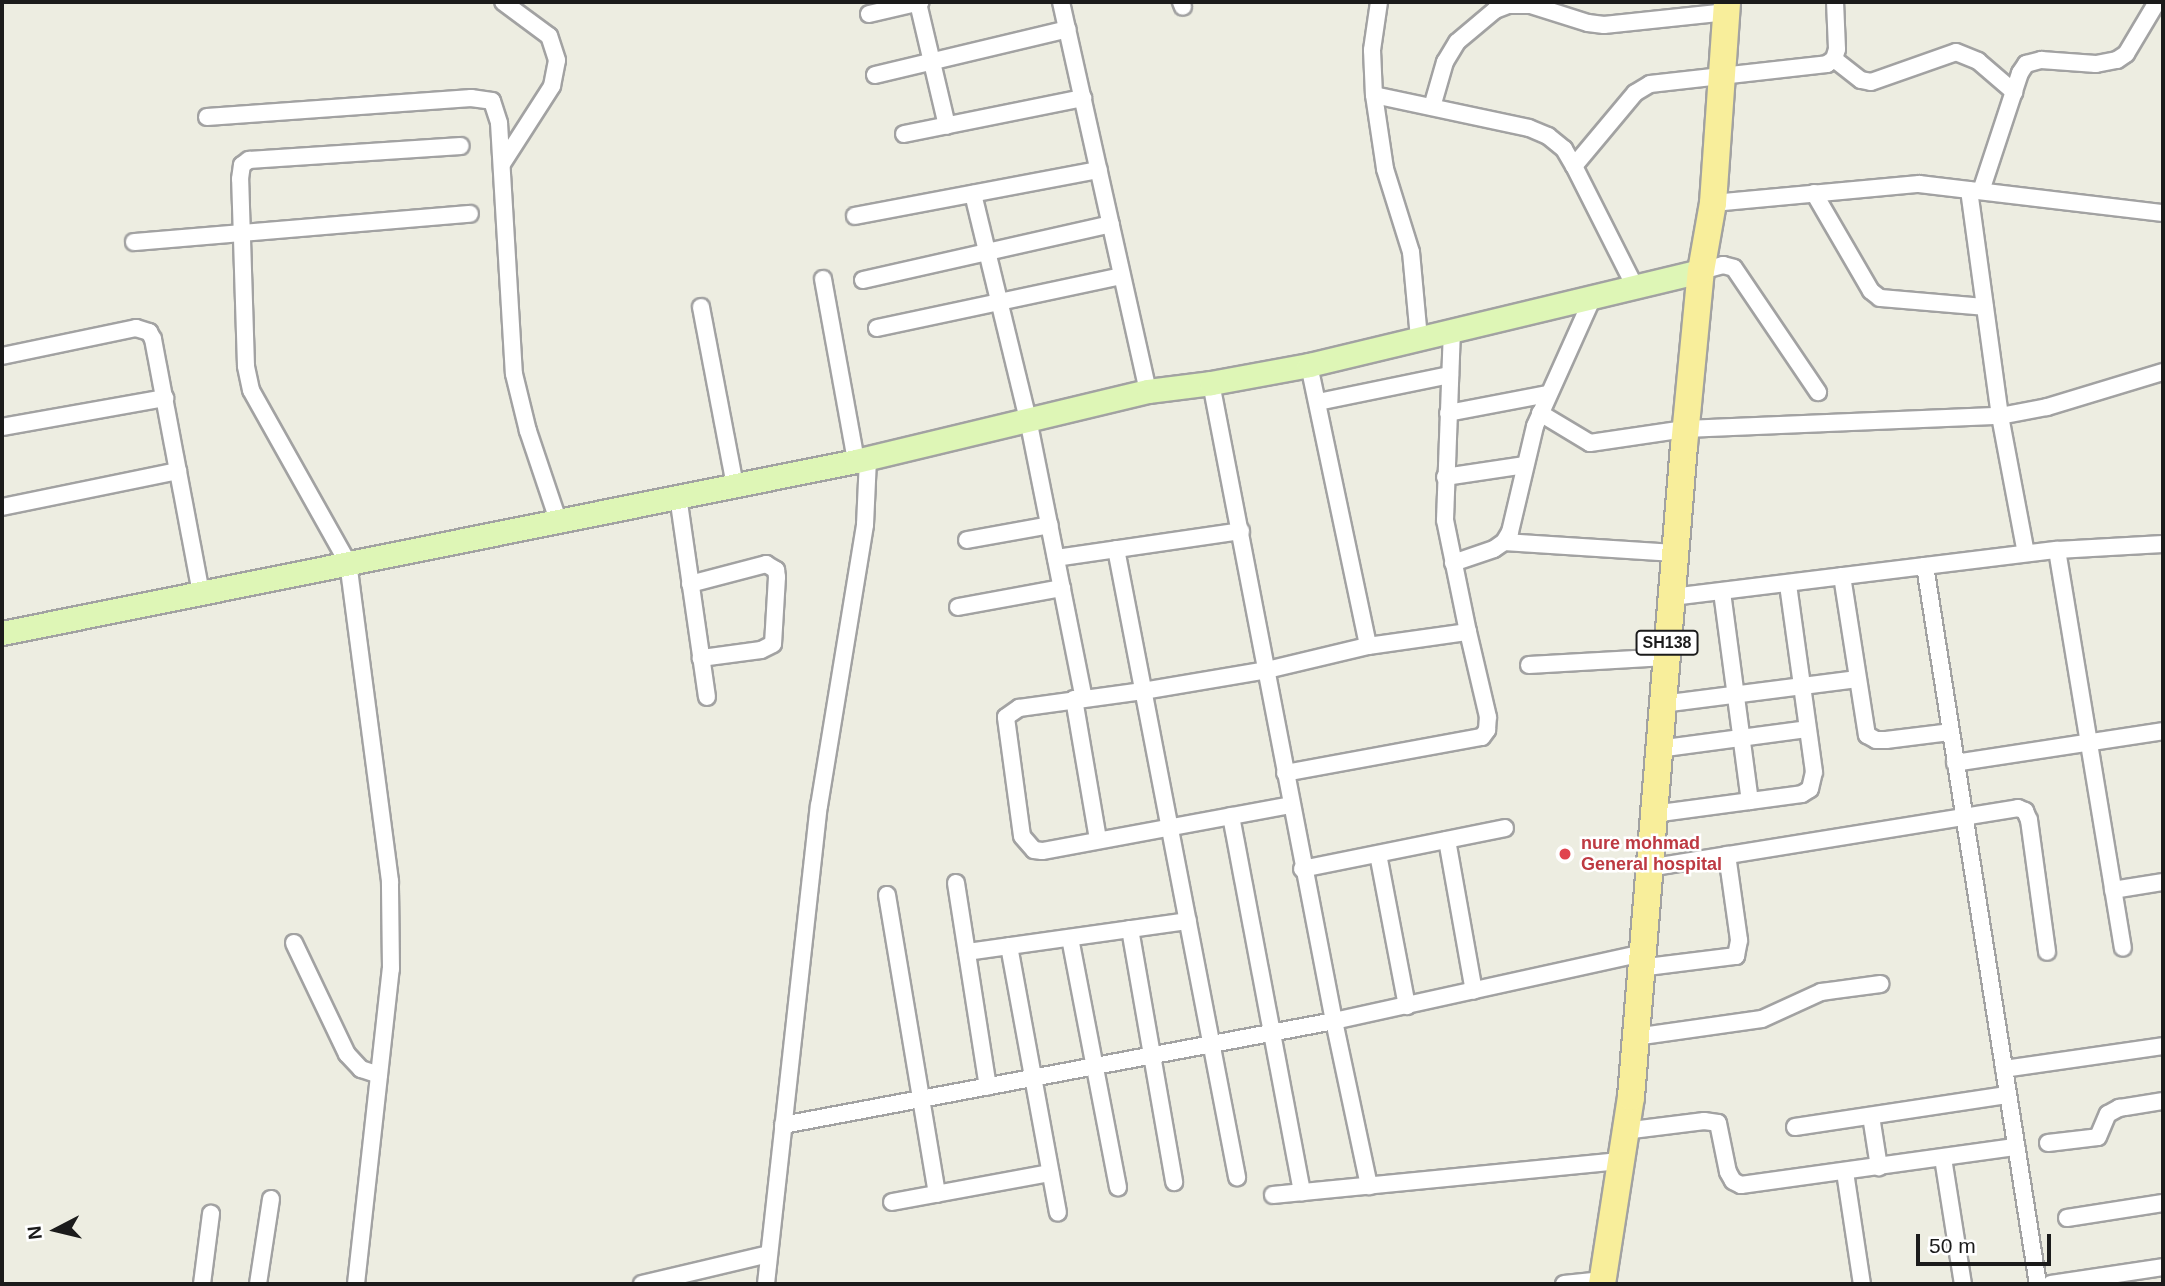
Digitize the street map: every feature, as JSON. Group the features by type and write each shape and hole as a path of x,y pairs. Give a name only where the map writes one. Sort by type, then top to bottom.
{"main road":[{"name":"SH138","path":"1602,1282 1631,1097 1685,429 1701,271 1713,203 1727,7"}],"street":[{"path":"502,164 552,86 558,60 549,36 503,2"},
{"path":"869,14 919,2 947,125"},
{"path":"1062,2 1147,391"},
{"path":"1380,2 1372,50 1374,95 1385,169 1411,252 1419,338"},
{"path":"1574,166 1635,93 1662,81 1816,68 1834,59 1837,49 1835,2"},
{"path":"2026,553 2000,416 1985,307 1975,190 2020,73 2033,61 2096,64 2117,60 2126,54 2153,8 2137,2"},
{"path":"1432,107 1445,62 1457,42 1495,10 1508,5 1532,3 1588,23 1604,25 1727,7"},
{"path":"875,75 1068,29"},
{"path":"1834,59 1861,80 1871,82 1956,52 1978,61 2014,92"},
{"path":"1374,95 1539,132 1564,149 1635,287"},
{"path":"207,117 483,98 492,101 496,109 502,164 514,374 528,431 558,520"},
{"path":"904,134 1083,98"},
{"path":"356,1284 391,969 390,881 348,563 251,390 246,366 240,178 242,165 249,160 461,146"},
{"path":"855,216 1099,170"},
{"path":"1713,203 1919,184 2163,213"},
{"path":"1814,193 1871,291 1881,298 1985,307"},
{"path":"973,194 1028,419 1050,525 1079,699 1098,840"},
{"path":"134,242 470,214"},
{"path":"863,280 1111,224"},
{"path":"2,633 862,459 1147,391 1211,383 1309,365 1723,265 1734,268 1818,392"},
{"path":"877,328 1122,276"},
{"path":"766,1284 819,806 865,525 862,459 823,279"},
{"path":"1504,542 1510,532 1540,413 1593,297"},
{"path":"701,307 735,485"},
{"path":"2,356 144,328 153,339 201,592"},
{"path":"1285,773 1482,737 1488,730 1488,718 1445,520 1452,330"},
{"path":"1309,365 1368,646"},
{"path":"1540,413 1590,443 1685,429 2000,416 2047,407 2163,372"},
{"path":"1318,402 1450,374"},
{"path":"1211,383 1241,531 1302,869 1369,1186"},
{"path":"1448,413 1548,394"},
{"path":"2,427 165,398"},
{"path":"1445,477 1525,465"},
{"path":"2,507 178,471"},
{"path":"678,496 707,697"},
{"path":"967,540 1050,525"},
{"path":"1056,558 1241,531"},
{"path":"1453,564 1504,542 1675,553"},
{"path":"1672,597 1788,585 2026,553 2163,544"},
{"path":"1116,549 1237,1177"},
{"path":"2057,550 2123,948"},
{"path":"690,584 766,564 772,566 777,577 773,644 761,650 701,658"},
{"path":"1926,566 2038,1284"},
{"path":"1842,576 1867,735 1876,740 1886,740 1950,732"},
{"path":"1653,814 1802,794 1810,789 1814,772 1788,585"},
{"path":"958,607 1062,588"},
{"path":"1722,592 1750,801"},
{"path":"1291,804 1042,851 1027,845 1022,836 1006,717 1019,708 1143,691 1267,670 1368,646 1468,632"},
{"path":"1529,665 1666,657"},
{"path":"1662,704 1857,679"},
{"path":"1658,749 1807,729"},
{"path":"1955,763 2163,731"},
{"path":"1648,868 2010,807 2025,811 2048,952"},
{"path":"1231,816 1302,1192"},
{"path":"1302,869 1505,828"},
{"path":"1447,840 1474,991"},
{"path":"1378,853 1407,1006"},
{"path":"783,1125 1640,961 1736,956 1739,940 1727,855"},
{"path":"2113,890 2163,882"},
{"path":"956,883 988,1087"},
{"path":"887,895 937,1194"},
{"path":"967,952 1188,921"},
{"path":"1130,929 1174,1182"},
{"path":"1070,938 1118,1187"},
{"path":"294,943 347,1054 361,1069 379,1075"},
{"path":"1009,946 1058,1213"},
{"path":"1635,1037 1762,1019 1821,992 1880,984"},
{"path":"2004,1069 2163,1046"},
{"path":"1795,1127 2007,1095"},
{"path":"2048,1143 2098,1137 2108,1114 2119,1108 2163,1101"},
{"path":"1871,1116 1879,1167"},
{"path":"1624,1131 1704,1121 1718,1124 1728,1172 1733,1181 1741,1185 2015,1147"},
{"path":"1943,1158 1963,1284"},
{"path":"1273,1195 1619,1161"},
{"path":"1846,1172 1862,1284"},
{"path":"892,1202 1051,1173"},
{"path":"258,1284 271,1199"},
{"path":"2067,1218 2163,1203"},
{"path":"202,1284 211,1214"},
{"path":"642,1284 769,1254"},
{"path":"2052,1284 2085,1282 2163,1267"},
{"path":"1564,1284 1602,1282"}],"place":[{"name":"nure mohmad General hospital","path":"1565,854"}]}
